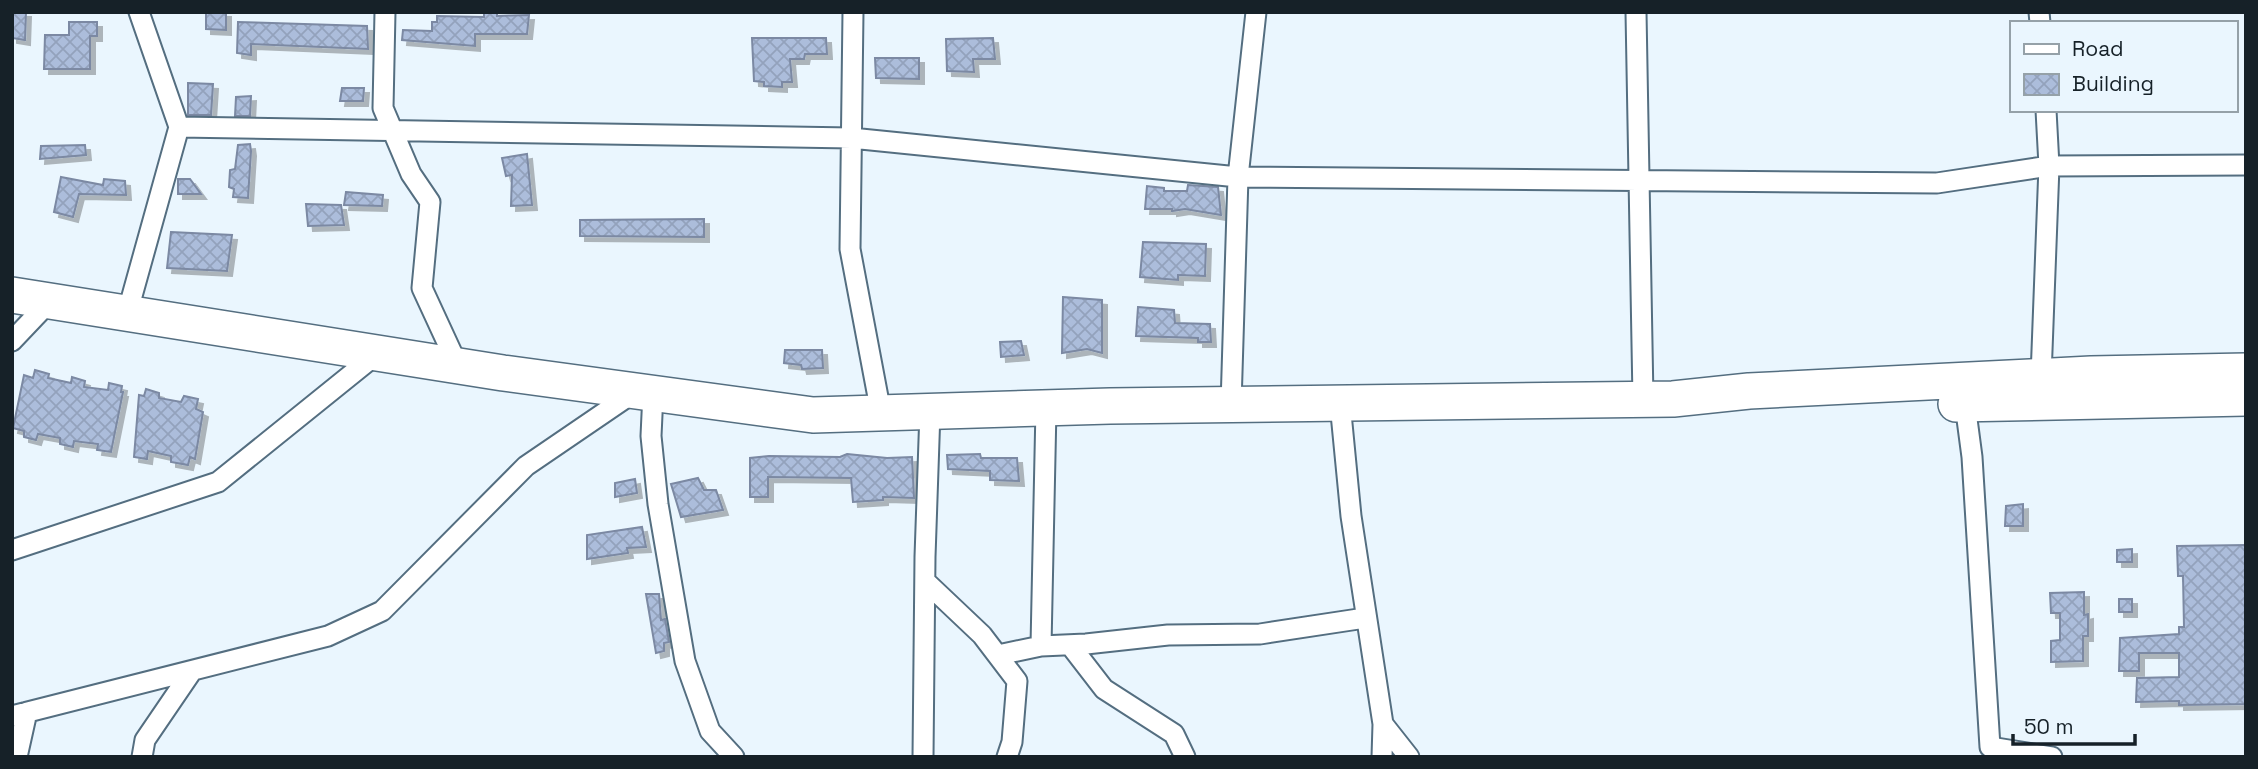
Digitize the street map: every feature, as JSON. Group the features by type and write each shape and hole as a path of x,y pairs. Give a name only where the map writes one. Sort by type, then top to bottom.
{"highway":[{"path":"12,295 458,366 813,415 1046,408 1658,399 1749,391 2246,370"},
{"path":"1658,399 1749,408 2246,398"}],"street":[{"path":"127,314 179,127 139,12"},
{"path":"385,12 383,108 411,174 430,202 422,288 458,366"},
{"path":"853,12 850,249 881,413"},
{"path":"1231,405 1238,177 1256,12"},
{"path":"1636,12 1639,180 1658,399"},
{"path":"2041,377 2049,166 2046,112"},
{"path":"179,127 851,138 1238,177 1937,183 2049,166 2246,164"},
{"path":"12,341 50,302"},
{"path":"12,550 218,482 378,354"},
{"path":"17,757 20,714 328,636 382,611 526,466 645,392 658,505 685,661 710,731 734,757"},
{"path":"1340,403 1351,516 1383,724 1382,757"},
{"path":"1965,404 1972,457 1985,752 2052,757"},
{"path":"1041,646 1046,408"},
{"path":"923,757 930,411"},
{"path":"926,582 982,635 1017,681 1012,741 1007,757"},
{"path":"998,655 1041,646 1168,635 1260,634 1365,618"},
{"path":"1070,645 1104,688 1174,734 1185,757"},
{"path":"142,757 145,740 192,671"},
{"path":"1383,724 1409,757"}],"building":[{"path":"12,12 26,12 25,40 12,38"},
{"path":"206,12 226,12 226,30 206,29"},
{"path":"484,12 497,12 497,16 529,15 527,34 475,34 475,46 402,40 403,30 432,31 432,22 437,22 437,16 484,17"},
{"path":"69,22 97,22 97,36 90,36 90,69 44,69 45,35 69,35"},
{"path":"238,22 367,26 368,49 251,44 251,55 237,53"},
{"path":"752,38 826,38 827,54 805,54 804,59 790,59 792,82 782,82 782,87 764,86 764,82 754,81"},
{"path":"993,38 995,59 973,59 974,72 947,71 946,39"},
{"path":"875,58 919,58 919,79 876,78"},
{"path":"188,83 213,84 211,115 188,115"},
{"path":"342,88 364,88 363,101 340,101"},
{"path":"251,96 250,116 235,116 236,97"},
{"path":"250,144 248,198 233,197 234,189 229,187 230,170 235,169 238,145"},
{"path":"85,145 86,155 40,159 41,146"},
{"path":"527,154 532,205 511,206 512,175 506,176 502,158"},
{"path":"61,177 103,185 104,179 125,181 126,195 79,194 73,217 54,212"},
{"path":"178,179 190,179 201,194 178,194"},
{"path":"1188,185 1218,187 1221,215 1185,209 1145,209 1147,186 1164,188 1164,191 1187,191"},
{"path":"346,192 383,195 382,206 344,205"},
{"path":"306,204 341,205 344,225 308,226"},
{"path":"704,219 704,237 580,236 580,220"},
{"path":"171,232 232,235 227,271 167,268"},
{"path":"1143,242 1206,244 1205,276 1178,275 1178,280 1140,277"},
{"path":"1063,297 1102,300 1102,353 1087,349 1062,353"},
{"path":"1138,307 1174,310 1175,323 1210,324 1211,342 1198,342 1198,338 1136,336"},
{"path":"1021,341 1024,355 1001,357 1000,342"},
{"path":"785,350 822,350 823,368 802,369 801,365 784,363"},
{"path":"35,370 49,374 48,378 71,383 72,377 85,381 84,387 108,390 109,383 122,386 111,452 97,450 98,444 74,441 73,447 60,444 60,438 38,434 36,440 24,437 24,431 13,428 24,375 33,378"},
{"path":"146,389 159,393 159,398 181,402 184,396 198,399 196,409 203,412 195,459 190,457 188,465 171,462 171,456 148,451 147,459 134,457 139,395 144,396"},
{"path":"847,454 887,458 912,457 914,498 883,497 883,500 853,502 851,478 768,477 768,497 750,497 750,458 840,457"},
{"path":"980,454 981,458 1017,458 1019,481 990,480 990,471 948,469 947,455"},
{"path":"698,478 704,490 716,490 723,510 681,517 671,484"},
{"path":"635,479 637,493 615,497 615,483"},
{"path":"2023,504 2023,526 2005,526 2006,506"},
{"path":"642,527 646,547 627,548 628,553 587,559 587,535"},
{"path":"2246,545 2246,704 2179,705 2179,701 2136,702 2137,678 2179,677 2179,653 2139,653 2139,671 2119,671 2120,638 2179,634 2179,627 2184,627 2183,576 2178,576 2177,546"},
{"path":"2132,549 2132,562 2117,562 2117,550"},
{"path":"2084,592 2088,636 2083,636 2083,661 2051,662 2051,641 2060,640 2060,613 2051,613 2050,593"},
{"path":"646,594 659,594 661,620 665,619 669,642 664,643 664,651 656,653"},
{"path":"2119,599 2132,599 2132,612 2119,612"}]}
